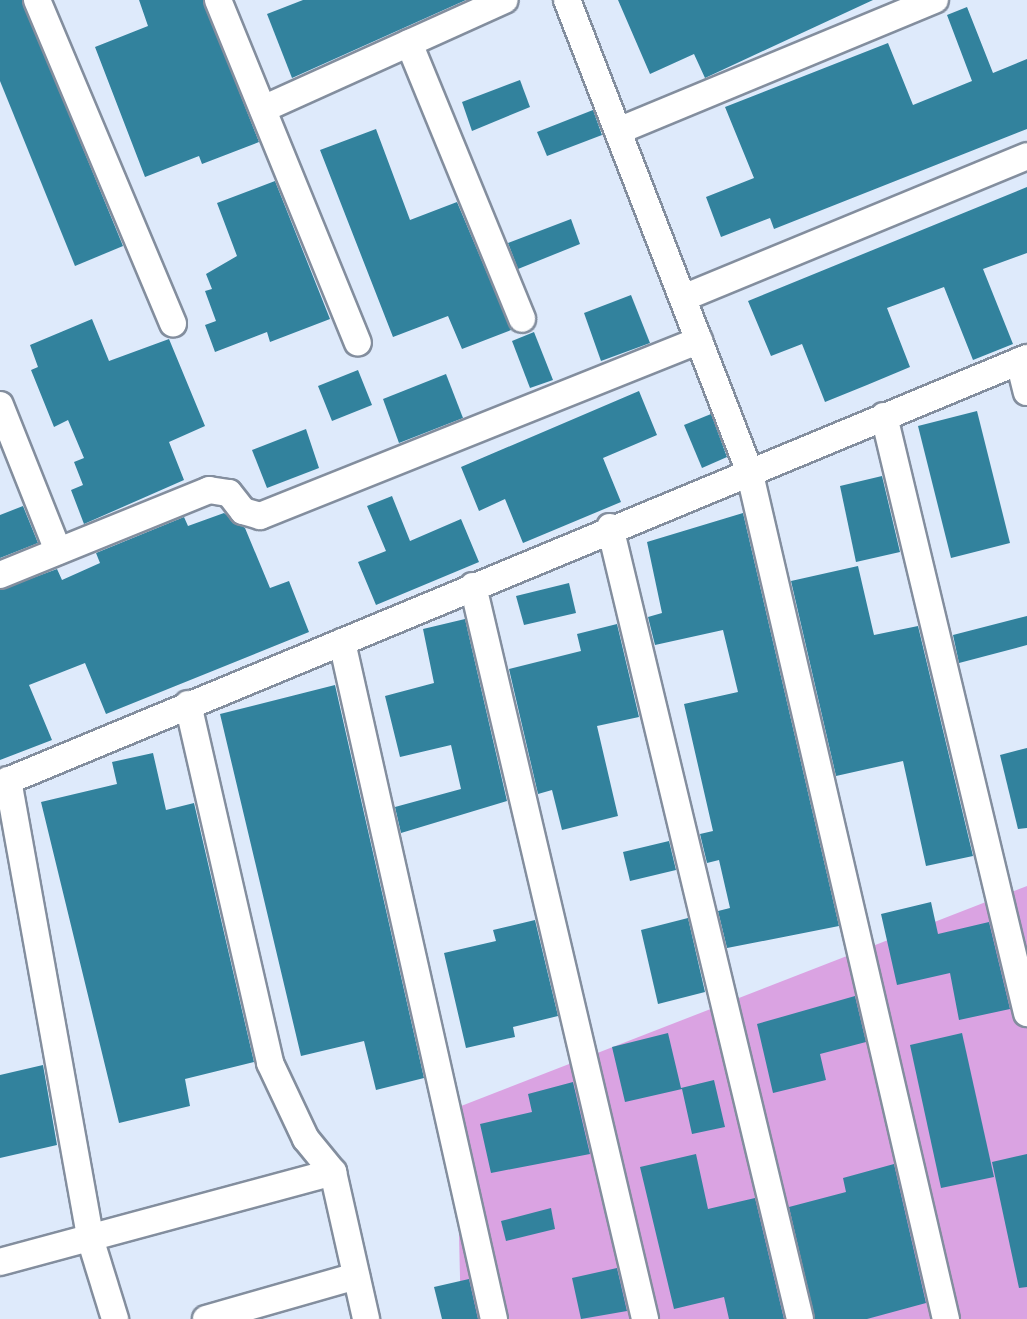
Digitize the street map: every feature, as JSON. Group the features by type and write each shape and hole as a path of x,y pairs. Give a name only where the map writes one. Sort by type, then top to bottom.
{"street":[{"path":"37,0 173,324"},
{"path":"218,0 358,343"},
{"path":"263,109 505,0"},
{"path":"568,0 749,470 946,1319"},
{"path":"618,131 935,0"},
{"path":"409,43 522,319"},
{"path":"683,298 1027,156"},
{"path":"0,575 209,489 229,493 243,511 260,516 699,340"},
{"path":"115,1319 90,1238 4,782 610,527 1023,359 1027,392"},
{"path":"0,405 58,551"},
{"path":"884,415 1027,1013"},
{"path":"610,527 800,1319"},
{"path":"473,586 645,1319"},
{"path":"342,642 494,1319"},
{"path":"188,705 270,1063 306,1139 333,1172 366,1319"},
{"path":"0,1262 333,1172"},
{"path":"206,1319 356,1276"}],"shaded area":[{"path":"1027,886 1027,1319 461,1319 456,1108"}],"building":[{"path":"0,0 22,0 123,246 75,266 0,81"},
{"path":"139,0 203,0 259,142 202,164 199,156 145,177 95,47 148,26"},
{"path":"303,0 466,0 292,78 267,14"},
{"path":"618,0 873,0 705,78 694,54 650,74"},
{"path":"967,7 993,73 1027,59 1027,129 774,229 770,218 721,237 706,197 754,178 725,107 888,43 913,105 972,81 947,15"},
{"path":"520,80 530,107 472,131 462,102"},
{"path":"593,110 602,135 547,156 537,132"},
{"path":"376,129 410,220 457,202 511,330 462,349 448,316 393,337 320,150"},
{"path":"275,181 330,319 270,342 267,332 215,352 205,325 216,321 205,291 212,289 206,274 237,256 217,203"},
{"path":"1027,187 1027,253 983,269 1013,344 973,360 944,287 887,308 910,367 825,402 802,344 771,356 748,301"},
{"path":"571,219 580,244 518,269 508,243"},
{"path":"631,295 650,343 601,361 584,313"},
{"path":"92,319 109,361 169,339 205,426 169,442 184,480 84,524 71,490 83,485 74,462 84,458 68,420 54,427 31,370 38,367 30,345"},
{"path":"534,332 553,380 530,388 512,341"},
{"path":"358,370 372,405 332,421 318,386"},
{"path":"446,374 463,418 399,443 383,399"},
{"path":"639,391 657,435 603,458 621,502 523,543 505,499 479,511 461,467"},
{"path":"977,411 1010,543 951,558 918,426"},
{"path":"711,414 727,457 702,468 684,425"},
{"path":"306,429 319,468 267,488 252,450"},
{"path":"882,476 900,552 856,562 840,486"},
{"path":"392,496 410,541 461,519 479,562 376,605 358,562 386,551 367,506"},
{"path":"23,506 38,543 0,558 0,515"},
{"path":"224,513 245,528 270,588 289,581 309,632 106,714 85,663 29,685 52,740 0,760 0,590 57,569 62,580 100,563 96,553 184,517 188,526"},
{"path":"743,513 839,926 727,948 718,911 730,908 719,860 707,863 700,834 713,831 684,704 738,692 723,630 655,645 648,617 662,613 647,542"},
{"path":"858,566 874,635 918,626 973,856 926,866 903,761 836,776 791,581"},
{"path":"569,583 576,613 524,625 516,596"},
{"path":"1027,616 1027,645 959,663 953,635"},
{"path":"465,619 507,801 401,833 395,807 461,789 451,745 400,757 385,696 434,683 423,629"},
{"path":"617,624 639,717 597,726 618,816 562,830 552,790 538,794 509,669 581,651 577,634"},
{"path":"335,685 424,1078 376,1090 364,1041 301,1056 220,714"},
{"path":"1027,748 1027,828 1018,829 1000,755"},
{"path":"153,753 166,810 194,803 254,1062 185,1079 190,1106 119,1123 41,802 117,784 112,762"},
{"path":"669,841 676,870 630,881 623,852"},
{"path":"931,902 938,934 989,922 1010,1009 959,1020 950,973 897,985 881,914"},
{"path":"688,918 705,992 658,1004 641,930"},
{"path":"535,920 558,1016 513,1027 515,1037 466,1048 444,953 496,941 493,930"},
{"path":"855,996 866,1042 820,1054 826,1080 773,1093 757,1024"},
{"path":"668,1033 681,1088 714,1080 725,1127 692,1134 682,1089 625,1102 612,1047"},
{"path":"962,1033 994,1177 941,1188 910,1045"},
{"path":"43,1065 57,1145 0,1158 0,1075"},
{"path":"573,1082 590,1154 491,1173 480,1124 532,1112 528,1094"},
{"path":"696,1154 708,1209 755,1198 784,1319 729,1319 724,1297 674,1309 640,1167"},
{"path":"1027,1154 1027,1287 1019,1288 992,1162"},
{"path":"894,1164 926,1303 867,1319 815,1319 789,1207 846,1192 843,1178"},
{"path":"551,1208 555,1229 506,1241 501,1221"},
{"path":"617,1268 627,1311 581,1319 572,1278"},
{"path":"469,1279 478,1319 442,1319 434,1287"}]}
